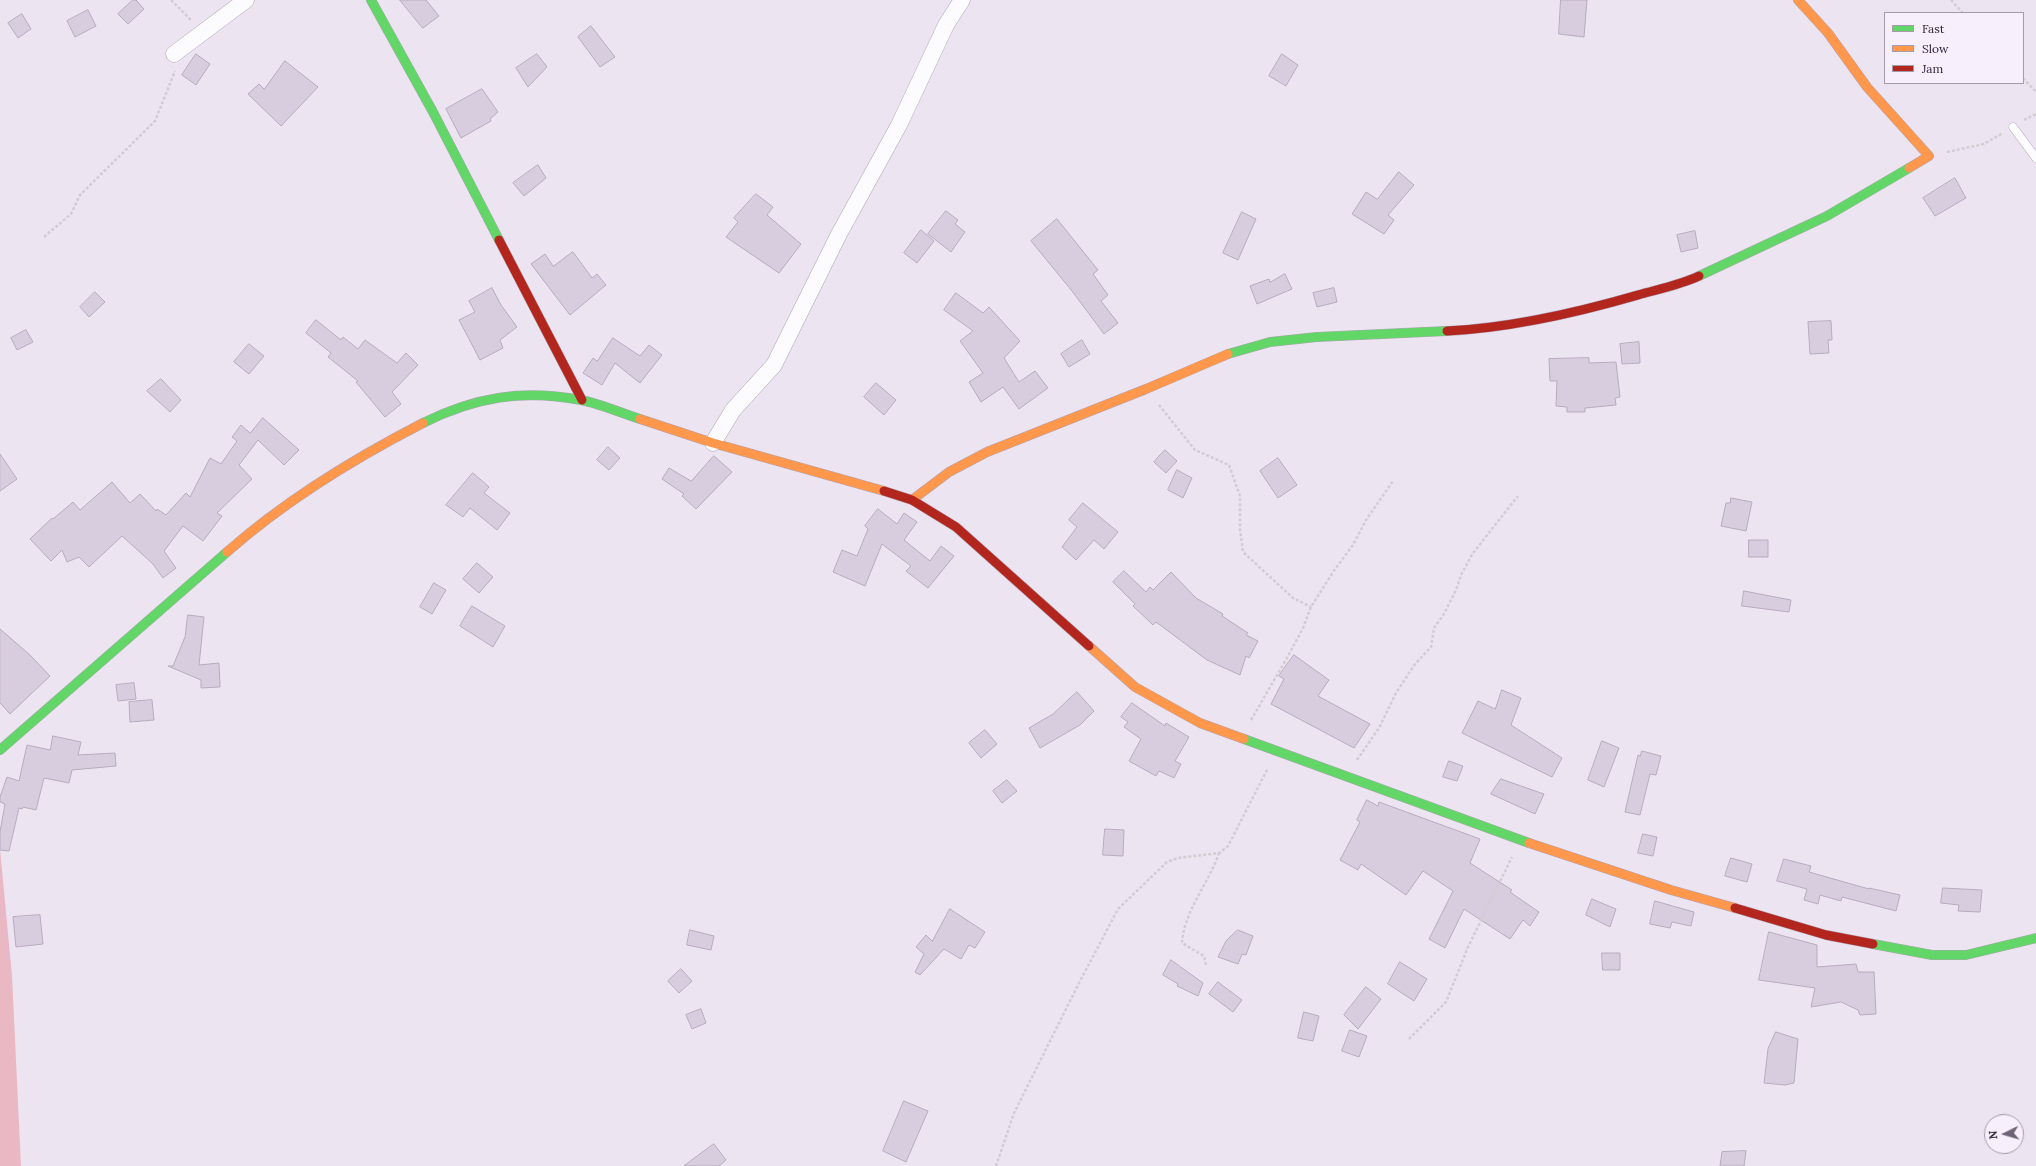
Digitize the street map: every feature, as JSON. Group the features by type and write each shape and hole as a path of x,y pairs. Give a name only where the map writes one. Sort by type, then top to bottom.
{"main road":[{"path":"370,0 433,112 582,400"},
{"path":"912,500 949,472 987,452 1146,389 1227,354 1270,342 1317,337 1469,330 1545,318 1607,304 1691,280 1827,216 1929,156 1867,87 1828,33 1798,0"},
{"path":"0,750 230,549 299,495 372,449 450,410 492,398 529,394 582,400 713,443 855,482 912,500 956,527 1135,687 1200,723 1529,843 1671,890 1826,935 1932,956 1966,955 2036,938"}],"street":[{"path":"178,51 246,0"},
{"path":"713,443 734,410 774,365 839,234 899,125 946,25 962,0"}],"lane":[{"path":"2013,127 2036,158"}],"path":[{"path":"171,0 202,32"},
{"path":"1951,0 1962,12"},
{"path":"44,237 71,214 80,195 155,121 177,67 178,51"},
{"path":"2024,79 2036,92"},
{"path":"1929,156 1984,144 2036,114"},
{"path":"1146,389 1195,450 1229,465 1240,496 1240,529 1243,552 1293,598 1310,607"},
{"path":"1240,737 1287,658 1303,628 1310,607 1353,545 1366,520 1393,481"},
{"path":"1347,776 1379,728 1396,694 1415,664 1431,647 1434,628 1447,608 1462,573 1473,553 1518,496"},
{"path":"996,1166 1014,1113 1118,909 1167,862 1178,858 1218,852 1228,846 1277,750"},
{"path":"1409,1039 1446,1002 1494,891 1513,854 1529,843"},
{"path":"1206,965 1204,956 1182,943 1183,930 1202,888 1213,871 1218,852"}],"shaded area":[{"path":"0,849 12,976 21,1166 0,1166"}],"building":[{"path":"133,0 136,0 144,9 128,24 118,14"},
{"path":"400,0 426,0 439,16 423,28"},
{"path":"1561,0 1587,0 1584,37 1559,34"},
{"path":"88,10 96,26 75,37 67,21"},
{"path":"22,14 31,29 18,38 8,23"},
{"path":"591,26 615,57 600,67 578,37"},
{"path":"196,54 210,64 196,85 182,75"},
{"path":"537,54 547,67 528,87 516,68"},
{"path":"1282,54 1298,65 1286,86 1269,76"},
{"path":"285,61 318,87 281,126 248,94 259,84 264,89"},
{"path":"482,89 498,112 490,119 491,121 461,138 446,109"},
{"path":"538,165 546,178 524,196 513,183"},
{"path":"1399,172 1414,185 1388,215 1394,220 1384,234 1352,214 1366,192 1377,199"},
{"path":"1955,178 1966,198 1935,216 1923,198"},
{"path":"756,194 773,207 767,215 801,244 779,273 726,237 738,222 734,218"},
{"path":"946,211 958,220 955,224 965,232 951,252 928,234"},
{"path":"1242,212 1256,219 1238,260 1223,253"},
{"path":"1057,219 1098,270 1093,274 1108,295 1101,301 1118,323 1104,334 1072,291 1031,241"},
{"path":"921,230 934,241 917,263 904,253"},
{"path":"1695,231 1698,248 1681,252 1677,235"},
{"path":"573,252 592,278 597,274 606,285 570,315 531,264 545,254 553,266"},
{"path":"1285,274 1292,289 1257,304 1250,286 1269,279 1270,282"},
{"path":"492,288 501,305 517,327 500,340 503,348 480,360 459,320 475,312 469,301"},
{"path":"1334,288 1337,302 1317,307 1313,293"},
{"path":"95,292 105,302 89,317 80,307"},
{"path":"956,293 983,313 989,307 1020,341 1004,358 1019,382 1035,371 1048,388 1019,409 1003,387 981,402 969,382 983,373 960,341 973,331 944,310"},
{"path":"316,320 341,340 343,337 358,349 365,340 397,363 406,353 418,365 392,392 401,404 385,417 356,382 358,381 328,357 331,353 306,333"},
{"path":"1831,321 1832,340 1828,340 1829,353 1810,354 1808,322"},
{"path":"26,330 33,342 17,350 11,338"},
{"path":"613,338 640,356 649,345 662,355 640,383 615,363 602,385 583,373 593,358 597,361"},
{"path":"1082,340 1090,354 1069,367 1061,354"},
{"path":"1639,342 1640,363 1622,364 1620,344"},
{"path":"249,344 264,356 249,374 234,362"},
{"path":"1589,358 1589,363 1616,362 1620,397 1615,398 1616,405 1585,408 1585,412 1567,412 1567,407 1556,406 1557,381 1550,381 1549,359"},
{"path":"161,379 181,400 170,412 147,391"},
{"path":"876,383 896,400 884,415 864,397"},
{"path":"263,418 299,450 284,465 258,440 239,465 252,479 217,513 222,516 203,541 183,526 164,551 176,568 163,578 153,564 122,536 89,567 79,557 67,562 62,550 51,561 30,539 52,518 53,519 73,502 80,510 112,482 130,503 140,494 156,511 157,509 166,515 186,493 190,497 210,458 221,464 237,441 232,437 241,425 250,433"},
{"path":"608,447 620,458 609,470 597,460"},
{"path":"1165,450 1177,461 1166,473 1154,462"},
{"path":"0,454 17,479 0,491"},
{"path":"714,456 732,472 696,509 682,496 684,494 662,479 669,468 691,481"},
{"path":"1278,458 1297,485 1278,498 1260,471"},
{"path":"1177,470 1192,478 1183,498 1168,490"},
{"path":"473,473 489,487 484,493 510,513 497,530 470,508 463,517 446,505"},
{"path":"1731,498 1752,502 1746,531 1721,526 1726,503 1730,503"},
{"path":"1083,503 1118,532 1104,549 1094,540 1076,560 1062,547 1077,527 1069,520"},
{"path":"878,509 897,524 904,513 917,522 904,540 930,561 941,546 954,556 928,588 906,571 911,566 882,544 865,586 833,572 842,550 857,556 868,529 865,526"},
{"path":"1749,540 1768,540 1768,557 1749,557"},
{"path":"477,563 493,577 479,593 463,579"},
{"path":"1124,571 1146,592 1150,587 1153,590 1171,572 1196,598 1223,614 1222,616 1248,633 1246,635 1258,641 1249,658 1246,656 1240,675 1207,660 1156,622 1153,625 1133,606 1135,604 1113,582"},
{"path":"434,583 446,590 432,614 420,607"},
{"path":"1744,591 1791,600 1789,612 1742,606"},
{"path":"472,606 505,626 493,647 460,626"},
{"path":"188,615 204,617 199,665 219,663 220,687 201,688 201,680 168,666 173,666 185,637"},
{"path":"0,629 30,655 50,676 10,714 0,703"},
{"path":"1294,655 1329,680 1318,696 1370,724 1354,748 1271,704 1284,679 1279,676"},
{"path":"134,683 136,699 118,701 116,685"},
{"path":"1502,690 1521,698 1511,725 1562,758 1552,777 1462,733 1478,701 1495,709"},
{"path":"1077,692 1094,711 1080,725 1040,748 1029,728 1053,714"},
{"path":"152,700 154,720 130,722 129,702"},
{"path":"1132,703 1165,726 1166,723 1189,737 1175,761 1181,764 1174,778 1159,771 1156,776 1129,761 1141,739 1124,727 1128,722 1121,717"},
{"path":"985,730 997,744 981,758 969,743"},
{"path":"53,736 81,742 78,755 115,753 116,766 72,770 69,783 44,778 36,810 23,807 22,809 19,808 9,851 0,850 0,832 5,804 0,802 0,797 7,777 19,781 27,745 50,750"},
{"path":"1602,741 1619,748 1604,787 1588,780"},
{"path":"1642,751 1661,756 1656,775 1650,774 1640,815 1625,812 1638,755 1640,756"},
{"path":"1449,761 1463,766 1457,781 1443,777"},
{"path":"1501,779 1544,794 1535,814 1491,794"},
{"path":"1007,780 1017,791 1002,803 993,791"},
{"path":"1367,800 1378,806 1379,802 1480,839 1470,863 1512,890 1510,892 1539,912 1530,926 1523,920 1510,939 1464,909 1445,948 1429,939 1453,891 1423,871 1406,895 1361,864 1358,870 1340,860 1360,822 1357,820"},
{"path":"1105,829 1124,830 1123,856 1103,855"},
{"path":"1643,834 1657,837 1653,856 1638,853"},
{"path":"1731,858 1752,864 1747,882 1725,876"},
{"path":"1784,859 1811,866 1809,872 1869,889 1900,895 1896,911 1842,897 1841,901 1820,895 1818,904 1804,900 1807,889 1777,881"},
{"path":"1943,888 1982,890 1980,912 1958,911 1959,905 1941,903"},
{"path":"1592,899 1616,909 1610,927 1586,915"},
{"path":"1655,901 1694,912 1691,926 1672,922 1670,928 1650,924"},
{"path":"950,909 985,932 975,948 969,945 961,959 944,949 920,975 915,972 924,954 916,947 926,935 932,941"},
{"path":"40,915 43,944 16,947 13,917"},
{"path":"690,930 714,936 711,950 687,945"},
{"path":"1238,930 1253,936 1246,955 1242,954 1238,964 1218,957 1226,941"},
{"path":"1769,932 1817,945 1817,967 1856,964 1858,972 1874,972 1876,1014 1860,1015 1858,1010 1841,1002 1811,1007 1815,988 1759,980"},
{"path":"1602,953 1620,953 1620,970 1603,970"},
{"path":"1171,960 1203,983 1198,996 1177,986 1178,984 1163,975"},
{"path":"1400,962 1427,979 1414,1001 1388,984"},
{"path":"681,969 692,981 679,993 668,981"},
{"path":"1218,982 1242,1000 1233,1012 1209,994"},
{"path":"1366,987 1381,999 1358,1029 1344,1015"},
{"path":"701,1009 706,1023 692,1029 686,1015"},
{"path":"1304,1012 1319,1016 1313,1041 1298,1038"},
{"path":"1350,1030 1367,1036 1359,1057 1342,1051"},
{"path":"1776,1032 1798,1039 1794,1083 1785,1085 1764,1083 1768,1049"},
{"path":"904,1101 928,1111 906,1162 883,1151"},
{"path":"714,1144 726,1160 719,1166 684,1166"},
{"path":"1746,1151 1744,1166 1720,1166 1722,1152"}],"traffic: fast":[{"path":"371,0 433,112 499,240"},
{"path":"1699,276 1827,216 1909,168"},
{"path":"1228,354 1270,342 1317,337 1447,331"},
{"path":"423,423 442,414 481,401 539,395 581,400 640,419"},
{"path":"0,750 227,552"},
{"path":"1244,739 1529,843"},
{"path":"1873,944 1932,955 1966,955 2036,938"}],"traffic: slow":[{"path":"1798,0 1828,33 1867,87 1929,156 1909,168"},
{"path":"912,500 949,472 987,452 1146,389 1228,354"},
{"path":"640,419 713,443 884,491"},
{"path":"227,552 249,533 296,498 371,451 423,423"},
{"path":"1089,646 1135,687 1200,723 1244,739"},
{"path":"1529,843 1671,890 1735,908"}],"traffic: jam":[{"path":"499,240 582,400"},
{"path":"1447,331 1495,327 1567,314 1669,287 1699,276"},
{"path":"884,491 912,500 956,527 1089,646"},
{"path":"1735,908 1826,935 1873,944"}]}
